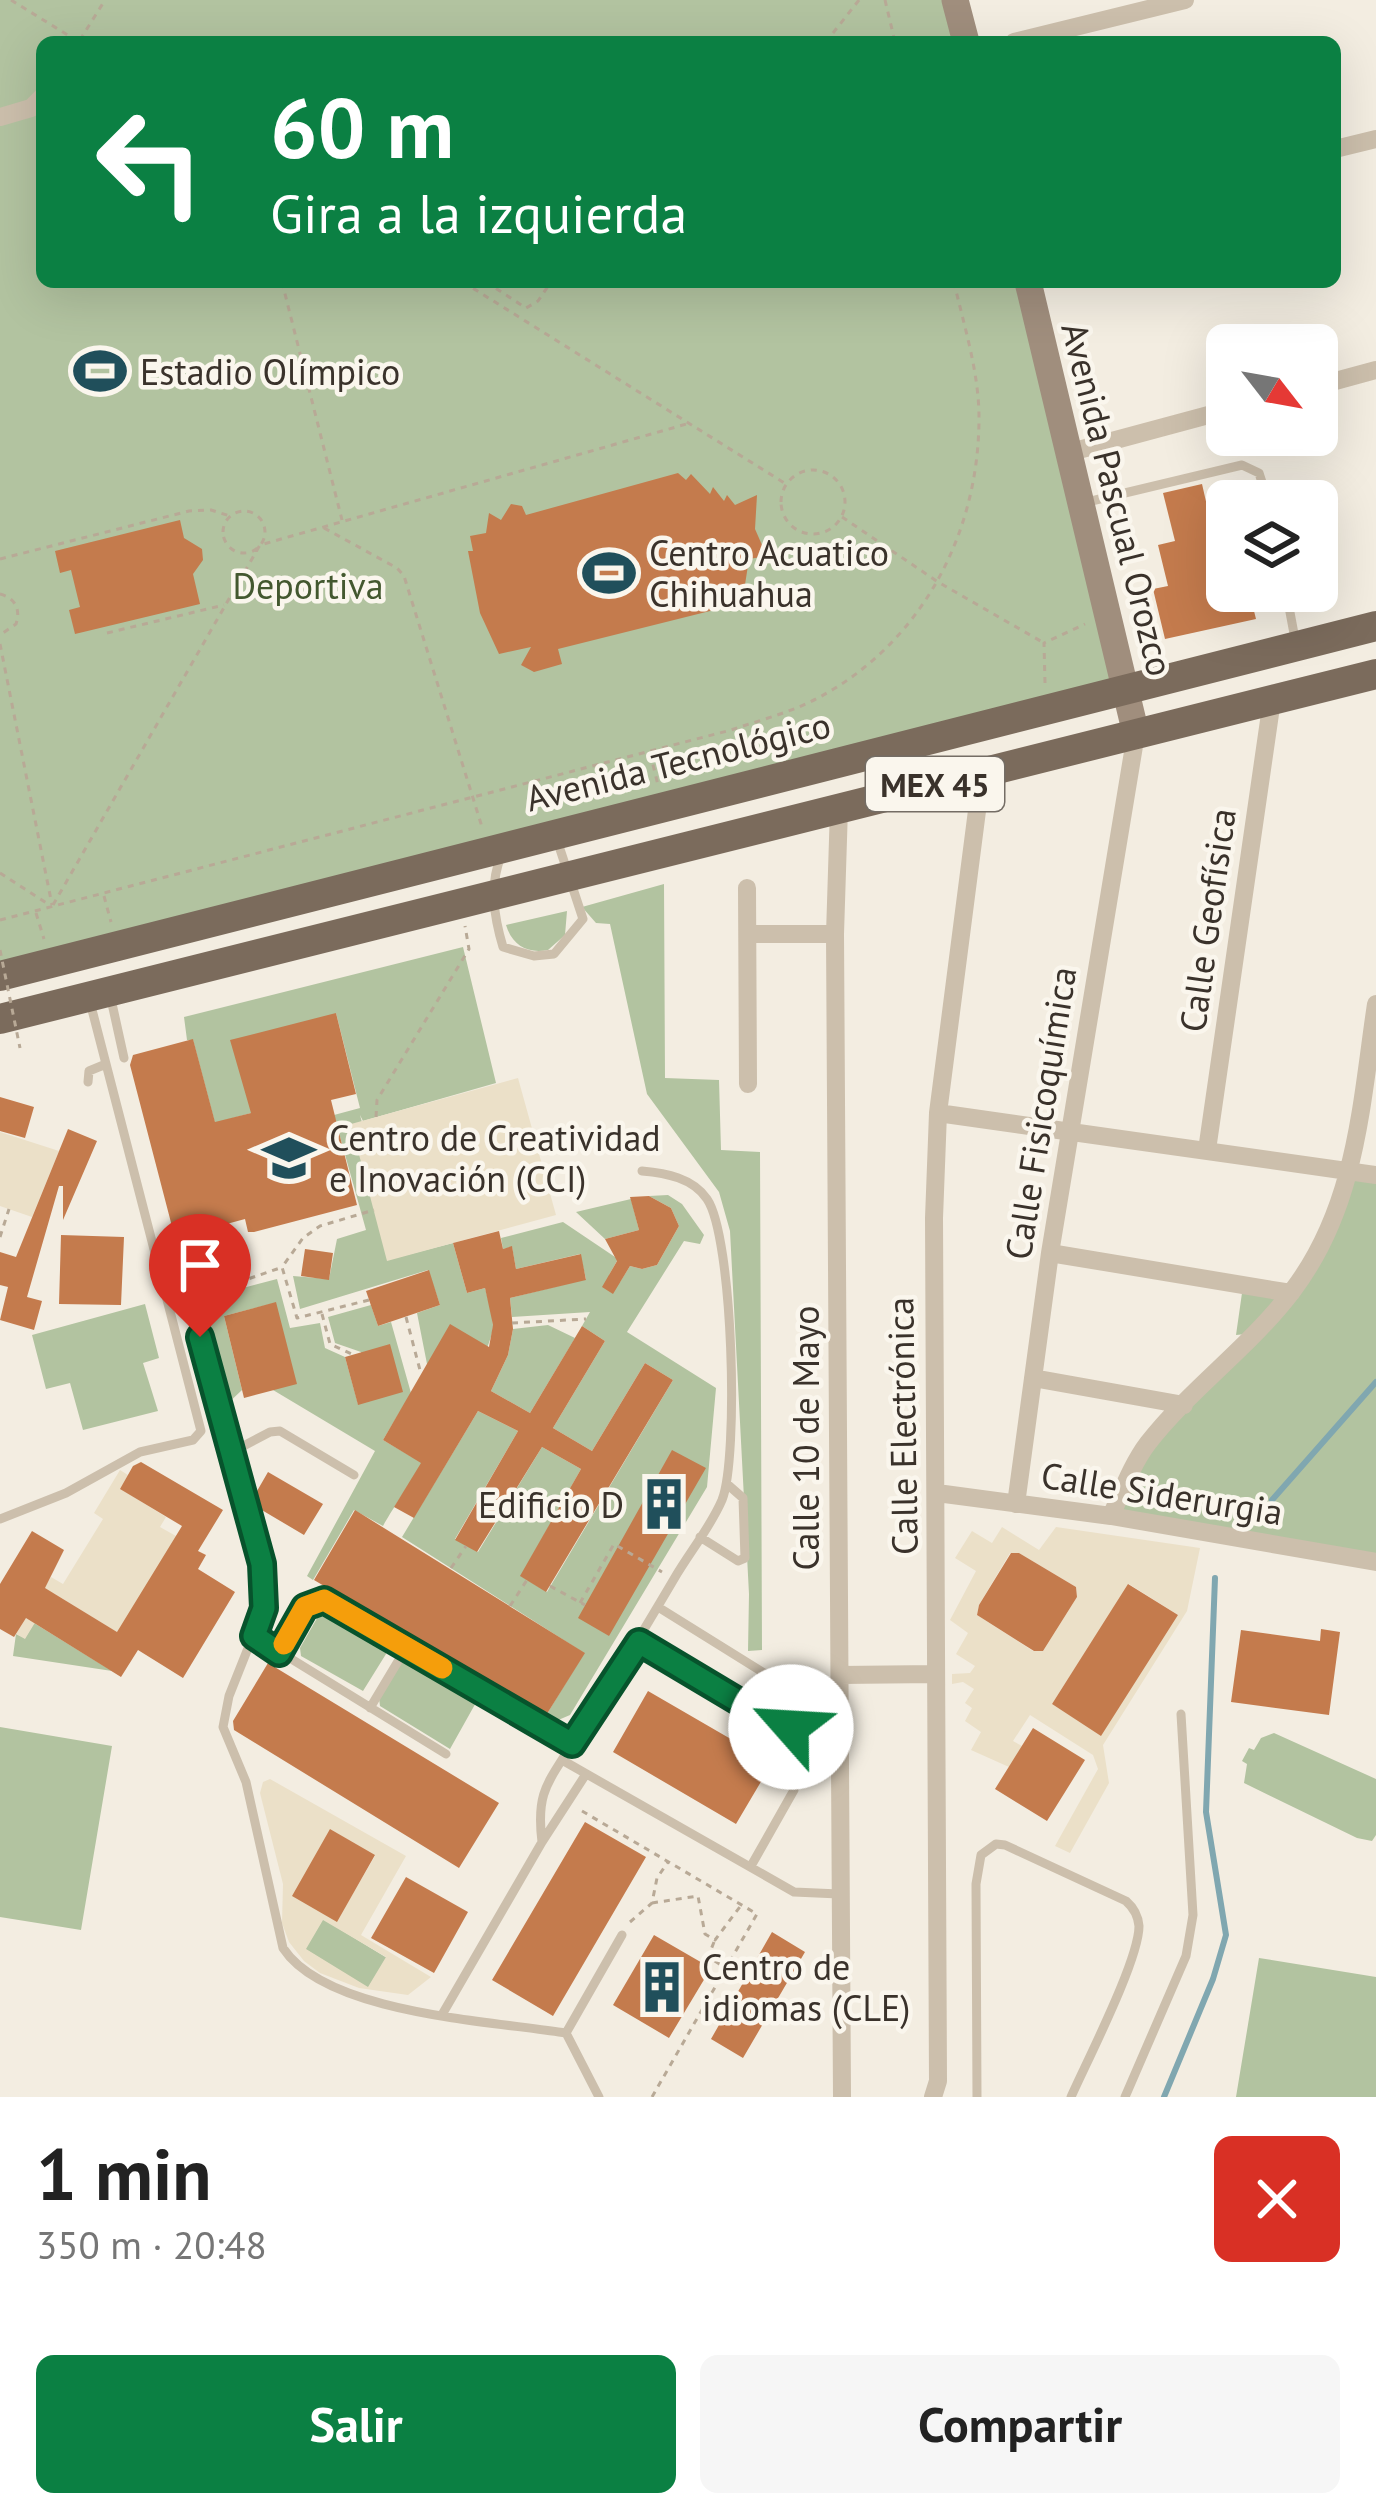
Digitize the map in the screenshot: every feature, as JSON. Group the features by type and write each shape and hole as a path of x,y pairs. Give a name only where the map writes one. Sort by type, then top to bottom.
{"main road":[{"path":"955,0 964,36"},
{"name":"Avenida Pascual Orozco","path":"1029,288 1136,734"},
{"name":"Avenida Tecnológico","path":"0,976 1376,626"},
{"name":"MEX 45","path":"0,1019 1376,674"}],"street":[{"path":"1038,36 1184,0"},
{"path":"0,117 36,102"},
{"path":"1341,148 1376,139"},
{"path":"1338,380 1376,370"},
{"path":"1070,452 1206,416"},
{"name":"Calle Geofísica","path":"1207,1150 1272,700"},
{"name":"Calle Fisicoquímica","path":"1016,1504 1050,1253 1136,734"},
{"name":"Calle Electrónica","path":"935,2089 934,1218 938,1113 982,772"},
{"name":"Calle 10 de Mayo","path":"839,808 835,934 842,2097"},
{"path":"747,888 748,1084"},
{"path":"748,934 835,934"},
{"path":"1111,1516 1142,1452 1291,1293 1330,1230 1352,1171 1376,1004"},
{"path":"938,1113 1376,1175"},
{"path":"1050,1253 1291,1293"},
{"path":"1033,1378 1184,1405"},
{"name":"Calle Siderurgia","path":"937,1492 1111,1516 1376,1562"},
{"path":"840,1675 936,1674"}],"lane":[{"path":"1083,503 1242,465 1258,473 1260,480"},
{"path":"1290,612 1297,646"},
{"path":"497,847 494,896 503,947 534,956 554,954 583,919 554,832"},
{"path":"99,994 124,1058"},
{"path":"0,1519 66,1493 140,1452 194,1440 201,1431 106,1064 99,994"},
{"path":"88,1082 92,1068 106,1064"},
{"path":"542,1842 538,1810 544,1789 639,1642 727,1484 732,1439 727,1292 716,1220 700,1191 668,1173 642,1171"},
{"path":"184,1283 266,1588 254,1636 229,1696 224,1727 246,1782 283,1948 301,1970 345,1993 388,2006 566,2033"},
{"path":"232,1452 280,1431 354,1475"},
{"path":"700,1537 738,1561 745,1558 743,1498 727,1484"},
{"path":"279,1653 305,1607 324,1600 572,1744"},
{"path":"658,1606 785,1686 794,1790 751,1866"},
{"path":"254,1636 446,1754"},
{"path":"639,1642 778,1725 839,1718"},
{"path":"370,1708 406,1648"},
{"path":"1125,2097 1186,1956 1190,1935 1181,1714"},
{"path":"562,1760 801,1894 840,1894"},
{"path":"443,2013 586,1774"},
{"path":"977,2097 976,1884 981,1856 996,1844 1126,1901 1138,1919 1122,1979 1071,2097"},
{"path":"566,2033 622,1935"},
{"path":"566,2033 599,2097"}],"path":[{"path":"11,0 69,36"},
{"path":"83,36 105,0"},
{"path":"833,33 859,0"},
{"path":"885,0 894,36"},
{"path":"284,288 342,521"},
{"path":"474,288 786,484"},
{"path":"495,288 531,307"},
{"path":"529,323 531,307 546,288"},
{"path":"0,920 650,752 807,704 850,678 902,636 938,582 965,512 976,469 980,414 955,288"},
{"path":"52,907 260,545 265,532 260,519 242,511 230,516 223,528 229,548 242,553 260,545 342,521 690,423"},
{"path":"815,470 835,477 845,496 842,517 827,532 796,530 783,514 786,484 794,476 815,470"},
{"path":"0,559 189,511 211,510 230,516"},
{"path":"842,517 938,582 1043,643"},
{"path":"322,527 404,575 473,798 497,847"},
{"path":"0,594 11,598 18,610 16,624 0,635"},
{"path":"107,633 226,604"},
{"path":"1043,643 1109,613"},
{"path":"1043,643 1046,709"},
{"path":"0,644 52,907"},
{"path":"650,752 663,805"},
{"path":"0,873 52,907"},
{"path":"104,895 118,945"},
{"path":"376,1117 377,1100 469,949 460,905"},
{"path":"35,912 52,962"},
{"path":"0,950 20,1048"},
{"path":"0,1238 9,1209"},
{"path":"189,1299 282,1267 303,1238 320,1226 374,1210"},
{"path":"282,1267 297,1318 369,1300"},
{"path":"321,1312 330,1343 353,1355"},
{"path":"406,1317 422,1374"},
{"path":"512,1323 586,1319"},
{"path":"550,1586 583,1604 614,1544 674,1579"},
{"path":"451,1568 466,1546"},
{"path":"510,1606 527,1580"},
{"path":"569,1803 757,1914 652,2097"},
{"path":"652,1903 657,1878 669,1861"},
{"path":"622,1935 634,1915 652,1903 698,1896 705,1934 715,1940"},
{"path":"726,1968 708,1957 742,1904"}],"green space":[{"name":"Deportiva","path":"0,0 955,0 964,36 36,36 36,288 1029,288 1126,688 0,975"},
{"path":"664,884 665,1078 719,1080 721,1150 760,1152 762,1650 748,1651 730,1231 719,1192 647,1094 610,924 596,923 582,907"},
{"path":"567,911 565,935 548,950 521,947 506,925"},
{"path":"463,947 496,1083 363,1121 360,1115 389,1223 387,1260 453,1243 467,1293 485,1288 493,1326 489,1343 464,1395 383,1526 354,1510 313,1580 307,1576 375,1451 273,1390 275,1303 224,1316 242,1390 225,1406 194,1301 277,1279 290,1328 320,1323 325,1348 345,1357 358,1404 361,1352 335,1343 328,1317 371,1305 378,1326 391,1322 411,1393 383,1440 412,1457 427,1364 417,1313 440,1305 428,1270 300,1309 293,1276 329,1279 337,1239 366,1230 334,1115 360,1108 336,1013 251,1113 215,1123 184,1017"},
{"path":"1353,1172 1376,1177 1376,1560 1106,1514 1143,1442 1246,1334 1236,1335 1243,1286 1282,1291 1317,1246"},
{"path":"668,1195 682,1204 704,1235 700,1244 684,1241 627,1332 716,1388 707,1487 570,1715 556,1721 545,1717 584,1653 402,1537 478,1411 518,1431 455,1539 478,1552 542,1447 581,1469 521,1576 547,1592 673,1380 645,1363 592,1451 553,1428 605,1341 582,1326 590,1312 512,1317 510,1298 586,1279 580,1254 516,1269 512,1247 503,1249 501,1238 563,1222 618,1259 609,1275 620,1282 630,1266 657,1265 679,1226 671,1208 649,1196"},
{"path":"631,1199 639,1230 605,1239 576,1212"},
{"path":"145,1304 159,1358 143,1363 158,1411 83,1430 70,1383 46,1389 32,1335"},
{"path":"548,1325 575,1338 530,1413 491,1391 508,1355 513,1329"},
{"path":"320,1613 330,1613 385,1644 386,1654 363,1691 301,1656 300,1648"},
{"path":"34,1623 112,1671 13,1656 16,1634 25,1638"},
{"path":"402,1660 478,1699 450,1749 380,1706 379,1698"},
{"path":"0,1727 112,1746 81,1930 0,1917"},
{"path":"1274,1733 1376,1779 1376,1835 1372,1841 1244,1783 1247,1764 1242,1761 1249,1748 1254,1750 1261,1738"},
{"path":"323,1919 387,1958 368,1988 305,1949"},
{"path":"1259,1958 1376,1977 1376,2097 1236,2097"}],"shaded area":[{"path":"518,1078 556,1215 387,1261 351,1124"},
{"path":"0,1132 59,1151 32,1217 0,1206"},
{"path":"120,1470 128,1475 121,1489 166,1517 160,1527 176,1536 156,1656 53,1593 25,1639 16,1634 51,1577 63,1584 103,1519 94,1513"},
{"path":"1002,1527 1039,1550 1056,1527 1200,1548 1187,1611 1103,1745 1109,1783 1070,1853 1055,1846 1098,1769 1093,1755 1030,1715 1013,1741 1022,1746 1009,1767 971,1750 981,1732 965,1721 972,1708 965,1703 974,1689 963,1682 952,1684 952,1674 970,1673 975,1666 956,1654 968,1633 950,1620 976,1571 955,1558 972,1531 992,1543","holes":["1010,1553 1019,1553 1076,1587 1077,1597 1043,1651 1033,1651 977,1615","1129,1584 1178,1615 1101,1735 1052,1704"]},
{"path":"270,1779 406,1856 361,1935 431,1977 408,1995 359,1988 320,1973 289,1942 282,1923 283,1884 260,1793 263,1782","holes":["330,1829 375,1856 337,1921","323,1920 386,1957 368,1987 306,1949"]}],"building":[{"name":"Centro Acuatico Chihuahua","path":"678,473 686,480 691,474 710,494 713,487 724,501 727,495 735,505 757,495 755,529 762,545 778,554 749,559 744,591 732,584 726,606 716,601 714,610 558,649 562,664 534,672 521,665 531,647 499,654 480,613 468,551 473,551 470,536 486,533 489,513 501,520 511,504 522,506 526,515"},
{"path":"1202,484 1206,612 1254,612 1256,619 1165,639 1153,589 1168,586 1158,545 1175,541 1163,493"},
{"path":"180,520 184,538 202,549 203,560 193,574 200,604 75,634 69,610 80,607 71,570 60,573 55,551"},
{"path":"336,1013 356,1094 331,1100 357,1205 254,1232 248,1232 245,1219 175,1238 130,1065 133,1055 193,1039 215,1122 251,1113 230,1040"},
{"path":"0,1097 34,1107 25,1138 0,1131"},
{"path":"68,1129 97,1141 63,1220 63,1186 59,1186 27,1297 42,1301 34,1330 0,1320 8,1287 0,1285 0,1252 16,1257"},
{"path":"649,1196 671,1208 679,1226 657,1265 630,1266 613,1294 602,1287 617,1261 605,1239 639,1230 630,1197"},
{"path":"499,1231 503,1249 512,1246 516,1269 581,1254 586,1280 510,1298 513,1329 508,1355 491,1391 530,1413 582,1326 605,1341 553,1428 592,1451 645,1363 673,1380 546,1592 520,1576 581,1469 542,1447 477,1552 455,1540 518,1431 478,1411 414,1518 394,1507 421,1463 383,1440 450,1324 489,1347 493,1325 485,1288 467,1293 453,1243"},
{"path":"61,1235 124,1237 121,1305 59,1304"},
{"path":"305,1249 333,1253 329,1280 301,1276"},
{"path":"429,1270 440,1305 378,1326 366,1291"},
{"path":"276,1302 297,1384 244,1398 224,1316"},
{"path":"390,1344 403,1392 358,1405 345,1357"},
{"path":"672,1450 706,1468 609,1636 578,1618"},
{"path":"141,1462 223,1510 198,1551 206,1555 198,1569 235,1592 183,1678 138,1650 121,1677 26,1618 14,1637 0,1629 0,1584 32,1531 64,1550 45,1588 117,1632 182,1526 120,1489 133,1466"},
{"path":"268,1472 323,1504 304,1535 255,1506 253,1498"},
{"path":"355,1510 585,1653 545,1717 314,1580"},
{"path":"1011,1553 1019,1553 1076,1587 1077,1597 1043,1651 1034,1651 977,1615"},
{"path":"1128,1584 1178,1615 1101,1736 1052,1704"},
{"path":"1321,1629 1340,1632 1329,1715 1231,1702 1241,1630 1320,1641"},
{"path":"268,1663 499,1803 459,1868 234,1730 233,1721"},
{"path":"648,1691 772,1763 736,1824 613,1752"},
{"path":"1033,1728 1085,1760 1047,1821 995,1789"},
{"path":"585,1822 646,1857 553,2016 492,1980"},
{"path":"330,1829 375,1855 337,1922 292,1896"},
{"path":"406,1877 468,1912 434,1973 371,1938"},
{"path":"772,1932 805,1952 743,2058 711,2039"},
{"name":"Centro de idiomas (CLE)","path":"654,1935 711,1968 669,2038 613,2005"}],"waterway":[{"path":"1272,1500 1376,1382"},
{"path":"1164,2097 1226,1935 1206,1812 1215,1578"}],"slow traffic":[{"path":"284,1644 305,1607 324,1600 442,1668"}],"place":[{"name":"Estadio Olímpico","path":"100,371"},
{"name":"Centro Acuatico Chihuahua","path":"609,573"},
{"name":"Centro de Creatividad e Inovación (CCI)","path":"289,1158"},
{"name":"Edificio D","path":"664,1504"},
{"name":"Centro de idiomas (CLE)","path":"662,1987"}],"route":[{"path":"200,1337 262,1564 264,1608 254,1636 279,1653 305,1607 324,1600 572,1744 639,1642 778,1725 791,1727"}]}
